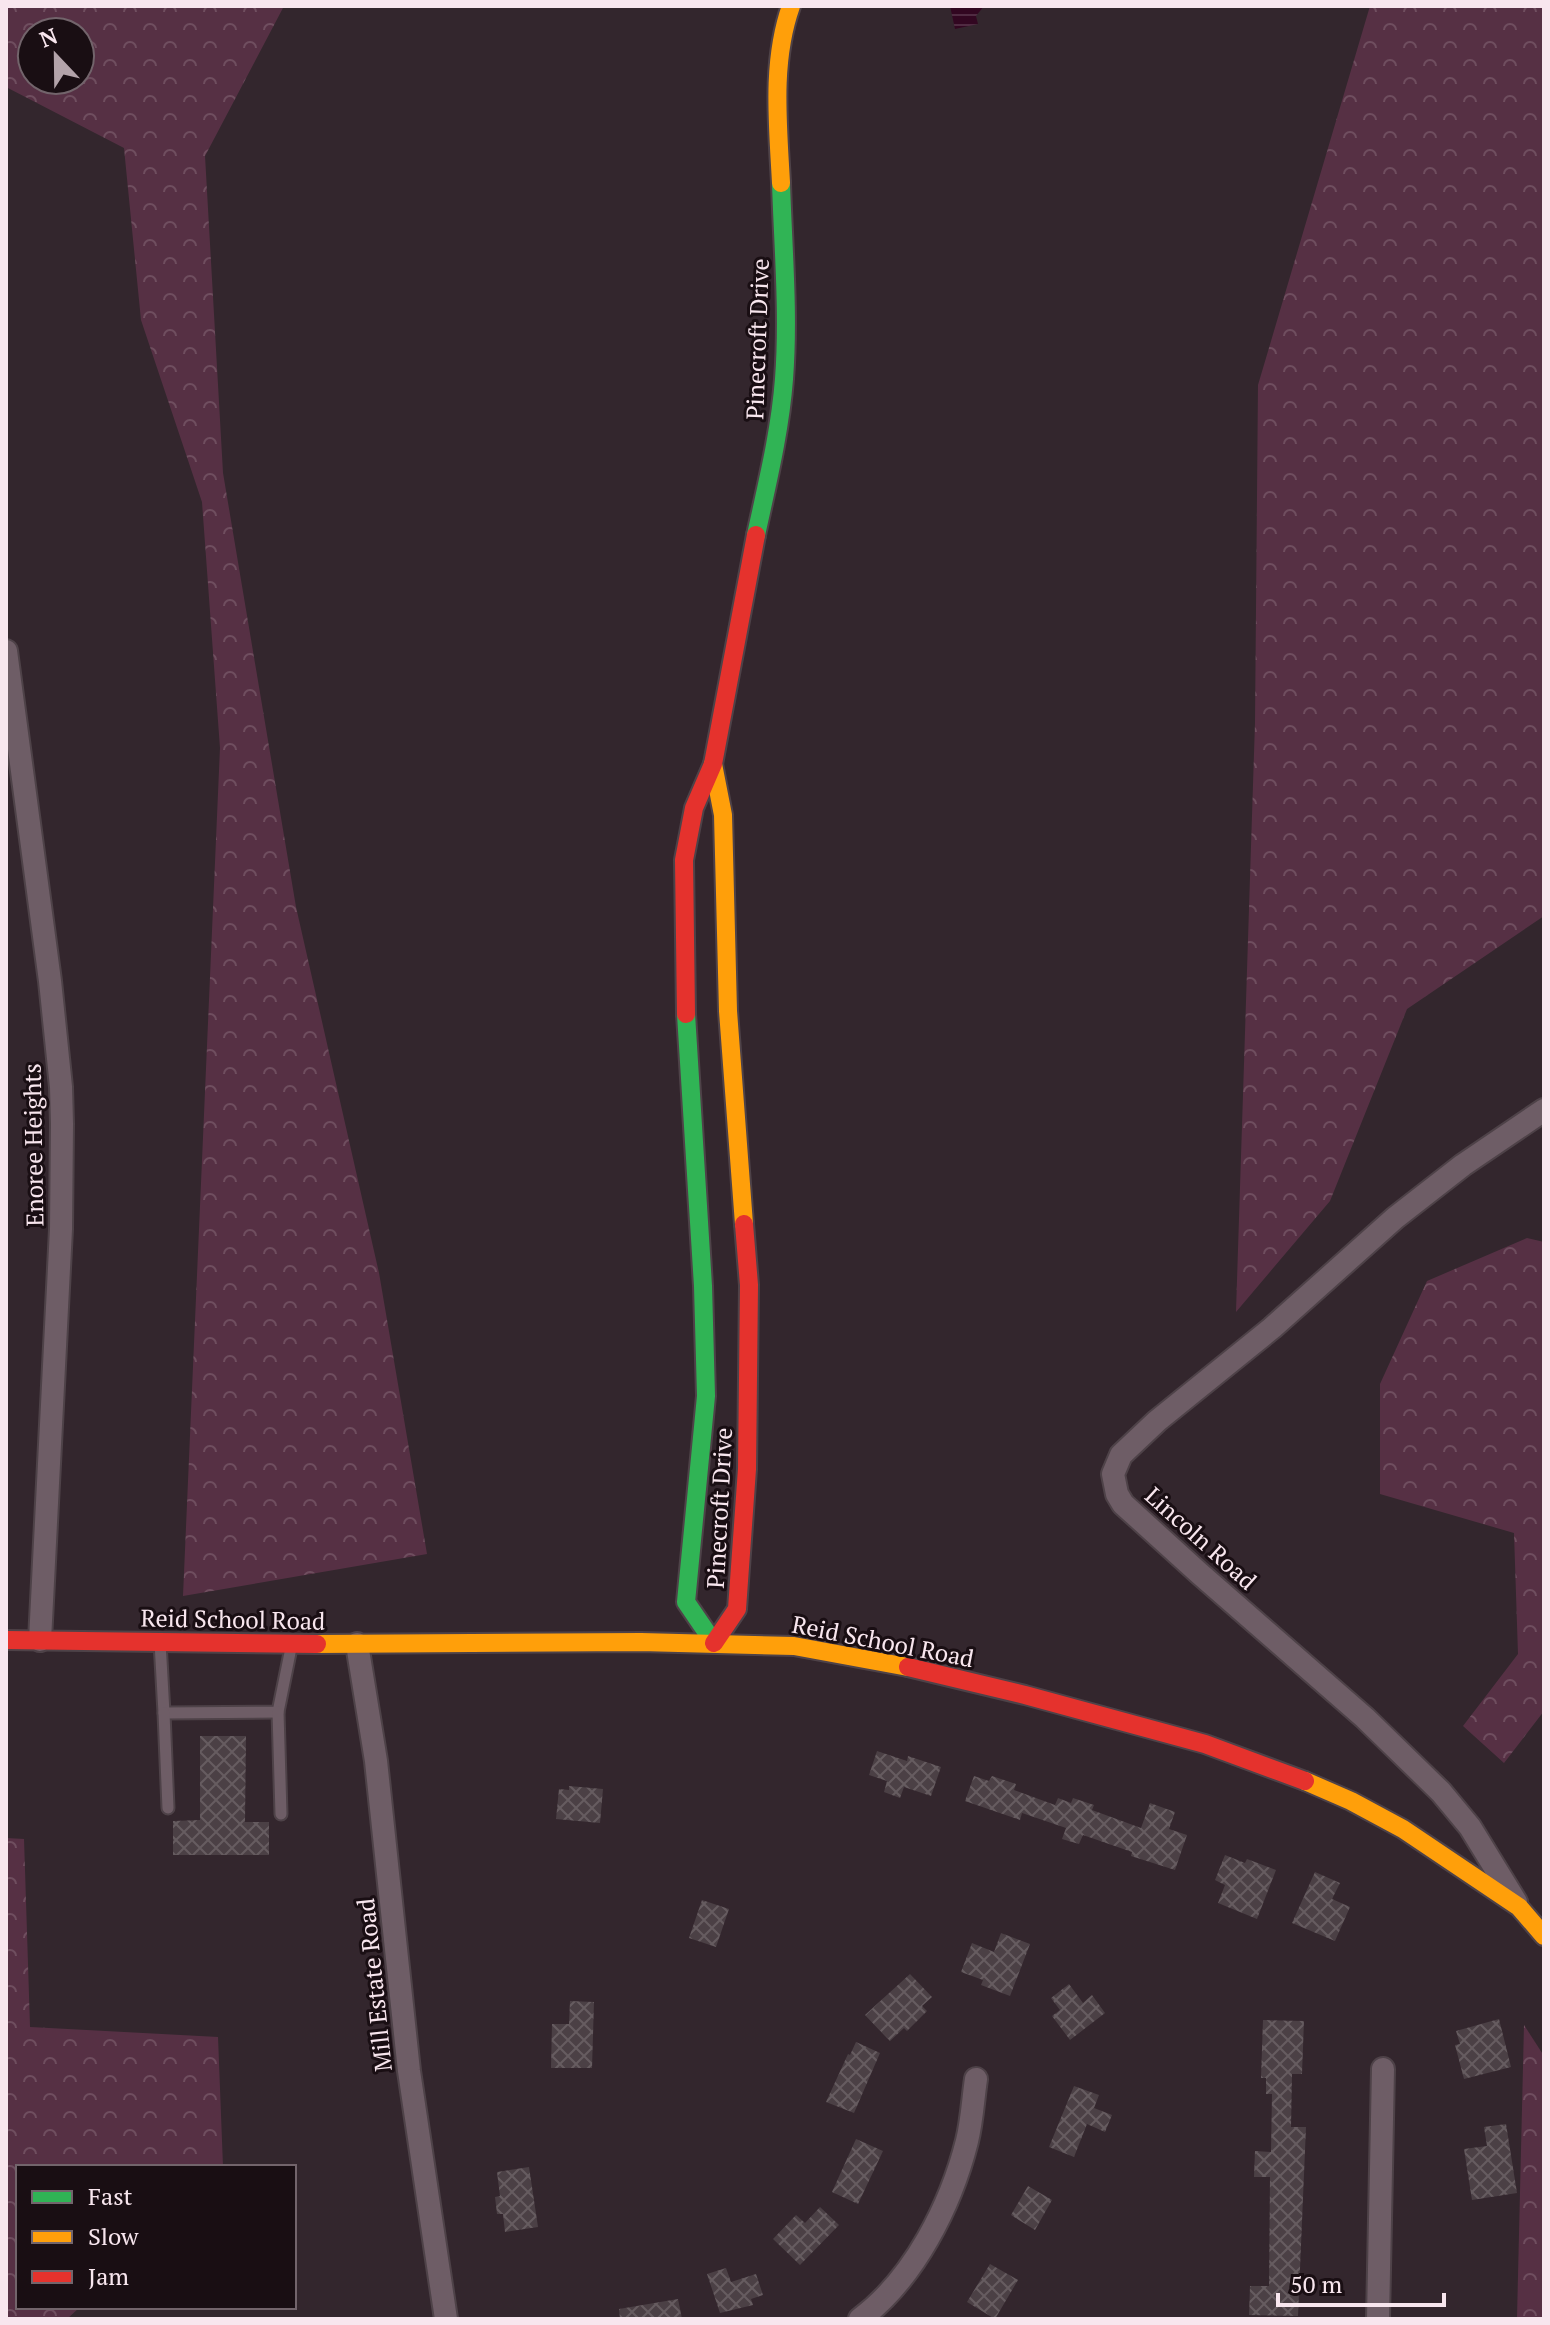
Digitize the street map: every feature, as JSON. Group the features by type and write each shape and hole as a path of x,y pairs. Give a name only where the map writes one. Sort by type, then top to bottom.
{"street":[{"name":"Pinecroft Drive","path":"713,764 723,815 728,1011 749,1285 747,1469 737,1609 713,1644 686,1602 706,1396 703,1286 688,1059 684,860 694,808 713,764 745,585 778,431 786,316 779,63 783,28 791,6"},
{"name":"Enoree Heights","path":"6,651 61,1087 61,1229 40,1640"},
{"name":"Lincoln Road","path":"1519,1907 1470,1827 1441,1792 1365,1718 1123,1504 1117,1494 1113,1474 1121,1455 1157,1421 1272,1328 1395,1218 1463,1165 1544,1110"},
{"name":"Reid School Road","path":"6,1640 357,1644 641,1642 794,1646 891,1663 1025,1695 1205,1744 1281,1771 1351,1801 1403,1829 1519,1907 1544,1936"},
{"name":"Mill Estate Road","path":"357,1644 376,1761 409,2071 446,2319"},
{"path":"1378,2319 1383,2069"},
{"path":"860,2319 895,2287 933,2228 968,2139 976,2079"}],"lane":[{"path":"159,1642 168,1808"},
{"path":"281,1814 278,1712 292,1643"},
{"path":"164,1713 278,1712"}],"green space":[{"path":"6,6 284,6 205,156 223,473 296,907 379,1273 427,1554 183,1596 220,748 202,502 141,320 124,148 23,96 96,96 96,16 16,16 16,92 6,87"},
{"path":"1370,6 1544,6 1544,916 1407,1009 1330,1201 1236,1312 1255,723 1258,385"},
{"path":"1527,1238 1544,1242 1544,1711 1504,1763 1463,1726 1518,1654 1514,1533 1380,1494 1380,1384 1427,1281"},
{"path":"6,1838 24,1839 30,2027 218,2037 223,2165 16,2165 16,2309 78,2309 67,2319 6,2319"},
{"path":"1524,2025 1544,2056 1544,2319 1517,2319"}],"shaded area":[{"path":"950,6 984,6 976,16 978,24 955,29"}],"building":[{"path":"200,1736 246,1736 245,1822 269,1822 269,1855 173,1855 173,1821 200,1820"},
{"path":"877,1751 907,1761 908,1756 941,1767 931,1796 904,1787 900,1798 884,1792 887,1781 869,1775"},
{"path":"974,1776 989,1781 992,1776 1016,1784 1014,1790 1055,1805 1058,1798 1071,1803 1073,1798 1094,1805 1092,1810 1141,1828 1150,1803 1175,1812 1169,1829 1187,1835 1175,1870 1131,1856 1132,1852 1083,1835 1079,1844 1062,1839 1066,1828 1022,1813 1020,1820 965,1801"},
{"path":"569,1786 603,1789 600,1823 556,1819 559,1789 569,1790"},
{"path":"1225,1855 1276,1870 1257,1919 1218,1903 1225,1885 1215,1880"},
{"path":"1315,1872 1340,1883 1332,1899 1350,1907 1335,1941 1292,1923"},
{"path":"702,1900 729,1909 716,1947 689,1938"},
{"path":"1001,1933 1030,1944 1010,1996 981,1985 983,1980 961,1972 972,1943 994,1952"},
{"path":"910,1974 932,1997 922,2006 927,2011 907,2031 904,2028 890,2041 865,2015"},
{"path":"1069,1984 1083,2003 1092,1995 1105,2013 1070,2040 1052,2016 1060,2010 1051,1998"},
{"path":"570,2001 594,2002 592,2068 551,2068 552,2024 569,2024"},
{"path":"1499,2019 1511,2067 1464,2079 1455,2045 1460,2044 1456,2031"},
{"path":"1263,2020 1304,2021 1302,2074 1292,2074 1291,2127 1306,2127 1298,2316 1249,2315 1250,2286 1269,2286 1270,2177 1254,2177 1255,2151 1271,2152 1272,2094 1266,2094 1266,2078 1261,2078"},
{"path":"856,2042 880,2053 854,2113 826,2102"},
{"path":"1074,2086 1099,2095 1094,2108 1112,2115 1105,2132 1087,2124 1074,2157 1049,2147"},
{"path":"1506,2124 1517,2193 1472,2200 1464,2149 1487,2146 1484,2127"},
{"path":"856,2139 883,2151 858,2204 832,2192"},
{"path":"529,2167 538,2227 505,2232 503,2214 497,2214 495,2197 500,2196 497,2172"},
{"path":"1028,2186 1052,2200 1035,2230 1011,2215"},
{"path":"820,2207 839,2225 800,2265 773,2239 796,2215 805,2223"},
{"path":"990,2264 1018,2280 995,2319 967,2302"},
{"path":"726,2268 731,2282 756,2274 763,2295 751,2299 753,2305 720,2313 707,2274"},
{"path":"678,2299 682,2319 620,2319 619,2309"}],"traffic: fast":[{"path":"756,535 776,438 784,379 786,306 781,183"},
{"path":"686,1014 703,1286 706,1396 686,1602 714,1643"}],"traffic: slow":[{"path":"781,183 778,71 791,6"},
{"path":"713,764 723,815 728,1011 744,1224"},
{"path":"317,1644 641,1642 794,1646 908,1667"},
{"path":"1305,1781 1403,1829 1519,1907 1544,1936"}],"traffic: jam":[{"path":"686,1014 684,860 694,808 713,764 756,535"},
{"path":"714,1643 737,1609 747,1469 749,1285 744,1224"},
{"path":"6,1640 317,1644"},
{"path":"908,1667 1205,1744 1305,1781"}]}
